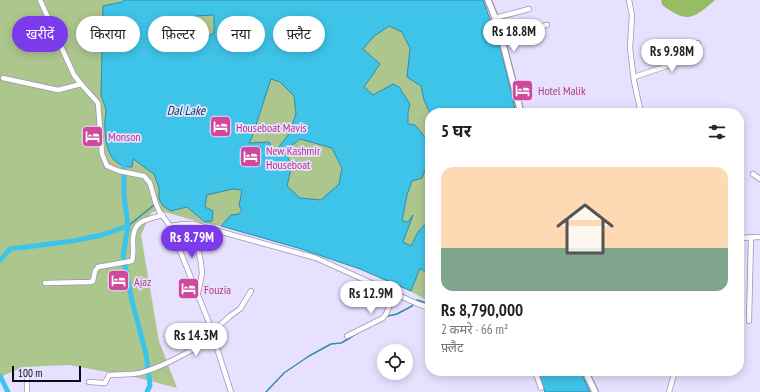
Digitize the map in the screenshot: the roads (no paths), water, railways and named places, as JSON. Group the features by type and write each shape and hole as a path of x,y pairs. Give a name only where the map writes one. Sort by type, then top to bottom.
{"main road":[{"path":"488,0 500,35 520,108"},
{"path":"587,376 595,392"}],"street":[{"path":"40,0 74,75 98,103 102,154 105,163 110,168 144,176 150,183 155,200 161,213 170,226 198,294 231,392"},
{"path":"629,0 632,15 630,48 640,108"},
{"path":"495,18 529,9"},
{"path":"500,35 547,25"},
{"path":"634,77 667,66 674,57 698,43"},
{"path":"3,78 58,90 81,84"},
{"path":"753,174 760,179"},
{"path":"45,283 90,282 93,281 97,268 131,262 133,258 133,237 136,226 161,213"},
{"path":"170,226 193,224 316,258 425,306"},
{"path":"193,224 202,274 198,294"},
{"path":"749,321 751,237"},
{"path":"744,238 760,237"},
{"path":"212,332 240,309 251,291"},
{"path":"347,336 383,318 395,293"},
{"path":"89,382 105,383 109,375 133,374 145,371 169,361 214,338"},
{"path":"27,375 27,392"},
{"path":"537,376 542,388"},
{"path":"669,392 674,376"}],"water":[{"name":"Dal Lake","path":"124,0 483,0 500,47 515,108 428,108 424,100 421,86 407,77 410,48 402,32 389,26 373,37 363,49 380,64 364,87 373,95 393,84 399,87 410,104 408,124 415,125 425,137 425,170 422,178 412,181 407,195 402,221 408,222 413,215 403,242 411,246 418,232 425,224 425,272 420,268 411,291 360,269 298,248 221,226 231,215 239,214 242,210 239,206 242,190 232,189 207,195 205,207 213,211 212,221 205,222 187,207 171,211 163,206 159,199 159,188 154,174 133,159 132,167 124,166 118,163 113,159 107,147 105,122 106,110 101,96 102,52 140,52 140,16 103,16 103,6 122,2","holes":["271,79 280,82 294,96 296,114 289,134 275,152 269,142 249,143","300,139 332,148 342,168 339,184 321,200 300,198 287,186 292,164 284,152"]},
{"path":"540,376 582,376 590,392 545,392"}],"waterway":[{"path":"124,167 124,196 128,226 123,256 132,301 146,354 150,385 147,392"},
{"path":"128,226 154,205"},
{"path":"0,260 10,249 73,241 102,235 128,226"},
{"path":"388,316 397,314 412,306 417,300 425,302"},
{"path":"373,325 380,322"},
{"path":"266,392 284,373 309,356 331,344 341,343 359,332"},
{"path":"0,376 8,392"}],"place":[{"name":"Hotel Malik","path":"523,90"},
{"name":"Houseboat Mavis","path":"220,127"},
{"name":"Monson","path":"92,136"},
{"name":"New Kashmir Houseboat","path":"250,157"},
{"name":"Ajaz","path":"119,281"},
{"name":"Fouzia","path":"189,289"}]}
